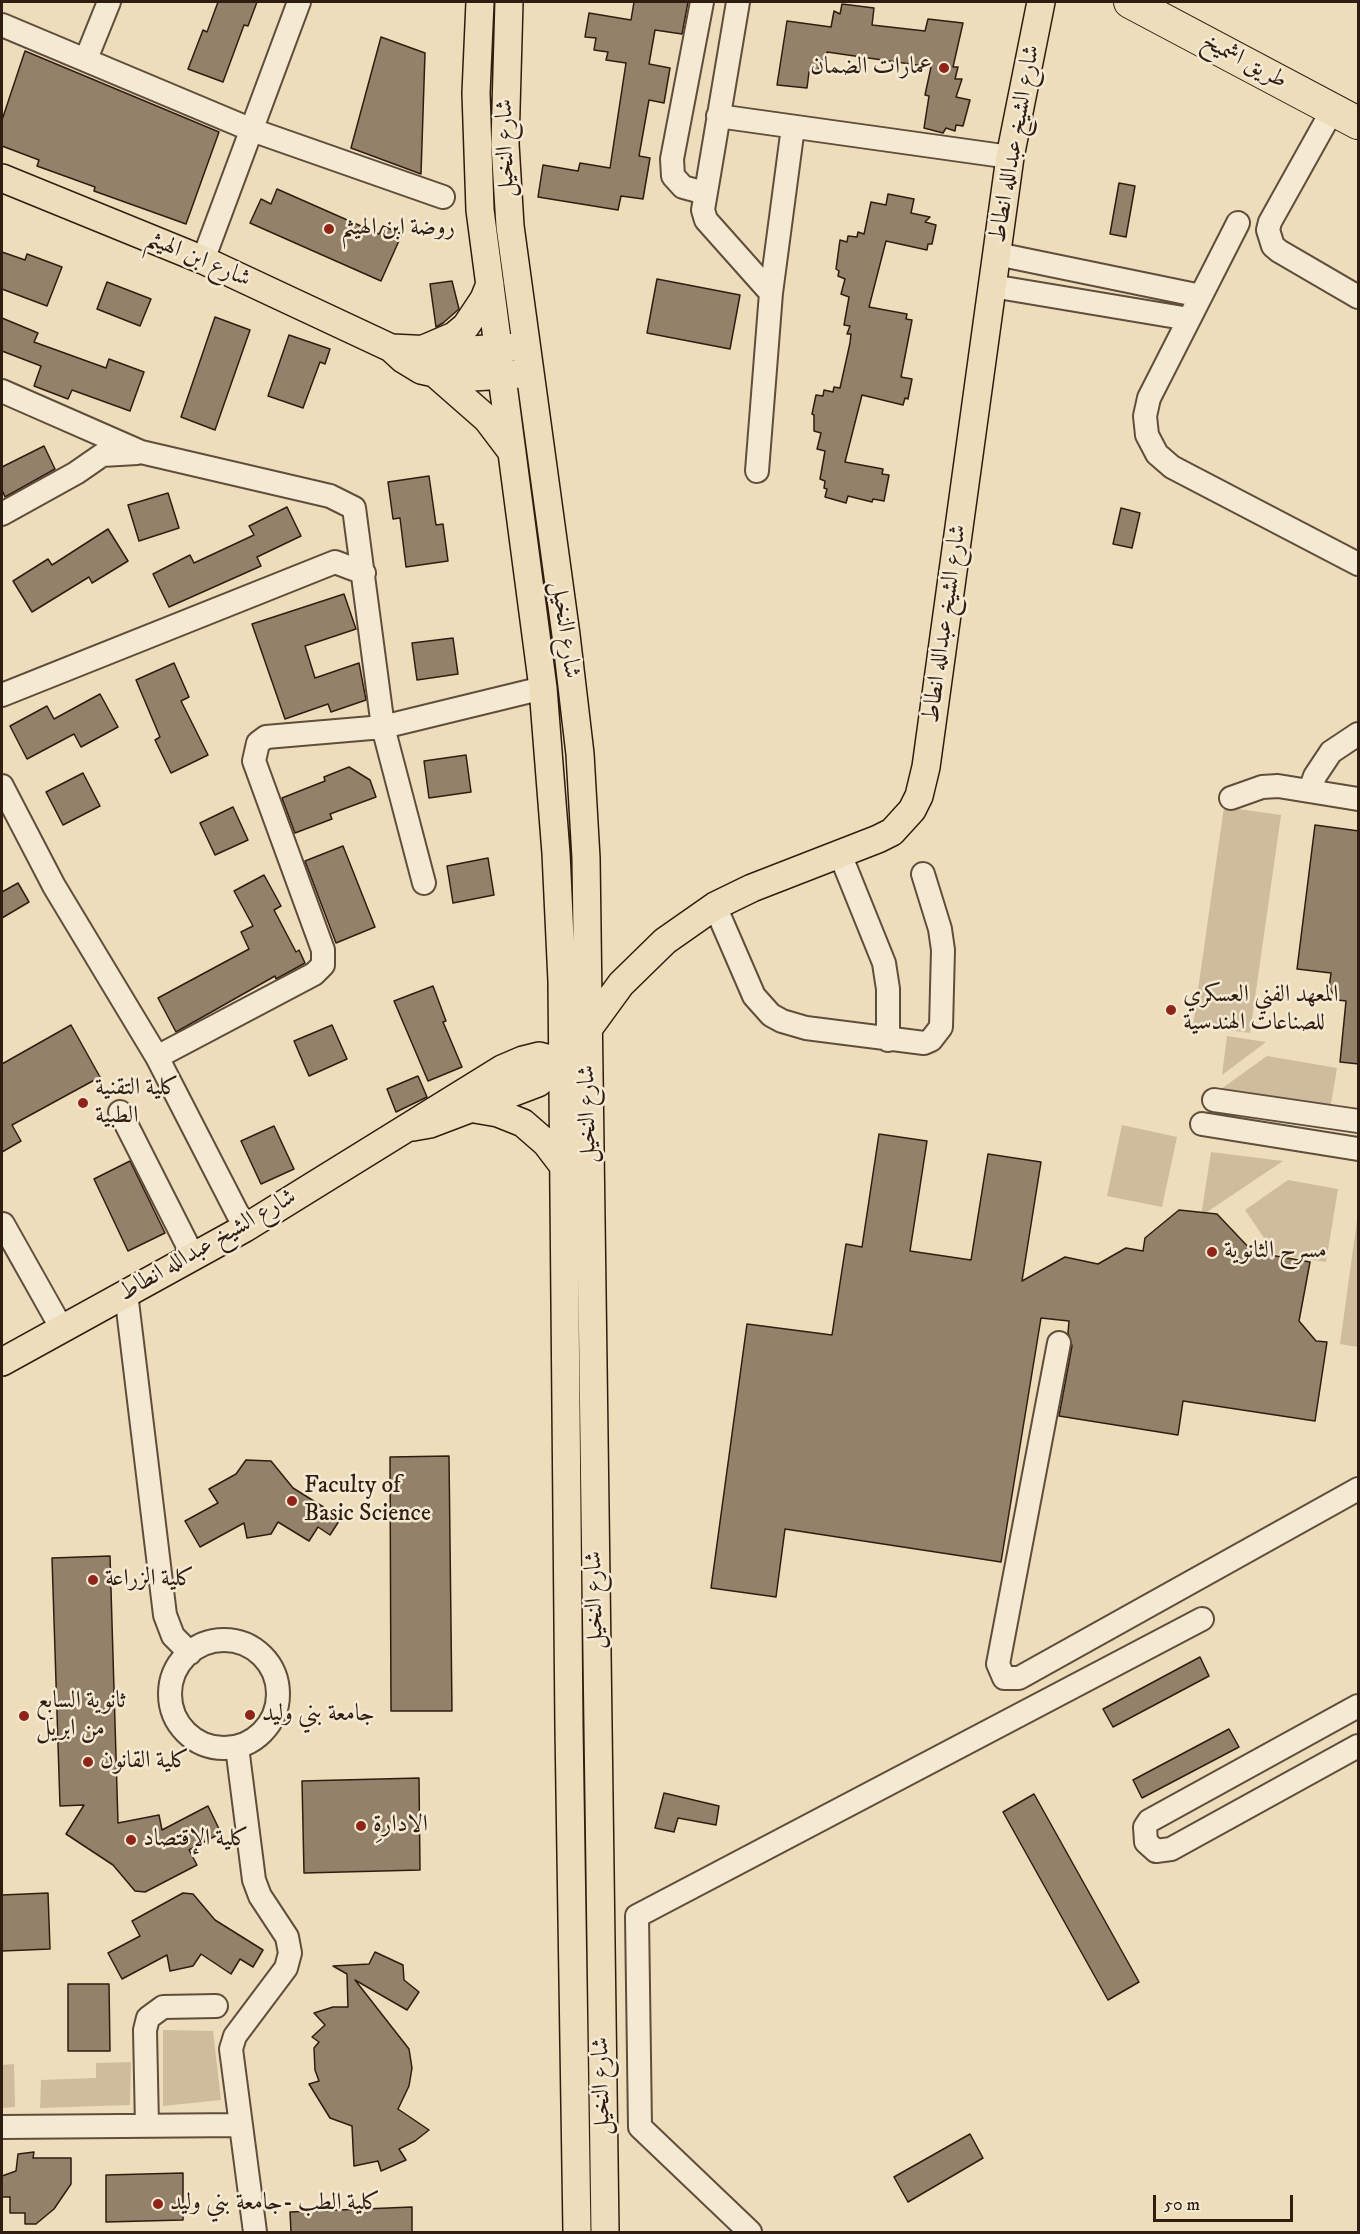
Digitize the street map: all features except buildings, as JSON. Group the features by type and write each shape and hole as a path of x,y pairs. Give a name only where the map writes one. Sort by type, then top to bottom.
{"highway":[{"name":"طريق اشميخ","path":"1130,2 1346,116"}],"main road":[{"name":"شارع النخيل","path":"480,2 477,152 490,284 512,347"},
{"name":"شارع النخيل","path":"509,2 505,144 512,347 580,754 586,858 605,2232"},
{"name":"شارع الشيخ عبدالله انطاط","path":"412,1127 430,1124 538,1083 563,1061 621,984 665,940 715,906 752,888 892,832 912,810 924,782 1010,157 1041,2"},
{"name":"شارع ابن الهيثم","path":"2,178 203,260 392,348"},
{"path":"424,349 439,344 466,326 480,306 490,284"},
{"path":"392,348 512,347"},
{"path":"392,348 411,365 438,376 457,378 516,375"},
{"name":"شارع النخيل","path":"516,375 513,452 543,688 556,854 562,981 572,2226"},
{"path":"438,376 487,419 513,452"},
{"path":"515,1063 538,1041 547,1027 554,1013 562,981"},
{"name":"شارع الشيخ عبدالله انطاط","path":"2,1362 245,1228 515,1063 539,1056 576,1065 588,1076"},
{"path":"468,1108 498,1113 523,1124 540,1137 562,1164"}],"street":[{"path":"86,59 109,2"},
{"path":"203,260 299,2"},
{"path":"702,2 672,159 673,176 683,187 705,193"},
{"path":"738,2 703,210 706,220 771,293"},
{"path":"2,25 252,130 443,197"},
{"path":"1346,116 1270,222 1268,230 1273,246 1279,251 1359,297"},
{"path":"718,117 1010,157"},
{"path":"757,471 771,293 793,127"},
{"path":"1238,223 1146,407 1147,435 1157,454 1172,467 1359,564"},
{"path":"997,254 1201,296"},
{"path":"992,286 1189,319"},
{"path":"2,391 141,452 343,501 354,508 383,727 424,883"},
{"path":"2,514 102,455 141,452"},
{"path":"2,695 335,562 364,573"},
{"path":"157,1057 314,974 323,964 323,950 254,761 258,743 266,737 383,727 543,688"},
{"path":"1310,790 1326,758 1343,743 1359,734"},
{"path":"2,786 54,886 157,1057 245,1228"},
{"path":"1231,798 1262,787 1278,786 1359,799"},
{"path":"840,854 884,963 888,989 888,1040"},
{"path":"715,906 754,996 771,1015 794,1025 888,1040 924,1043 931,1040 941,1027 942,940 923,874"},
{"path":"1214,1100 1359,1121"},
{"path":"120,1112 193,1256"},
{"path":"1202,1124 1356,1152"},
{"path":"3,1224 62,1329"},
{"path":"126,1293 165,1615 173,1636 190,1653"},
{"path":"1059,1343 998,1664 1004,1678 1014,1680 1019,1678 1359,1490"},
{"path":"750,2232 640,2127 637,1916 1202,1619"},
{"path":"235,1641 256,1651 272,1670 278,1693 273,1717 258,1736 237,1747 225,1749 201,1744 182,1729 176,1719 170,1696 171,1684 181,1662 190,1653 211,1642 235,1641"},
{"path":"1359,1706 1155,1817 1145,1827 1146,1842 1156,1851 1171,1849 1359,1746"},
{"path":"237,1747 256,1888 287,1937 290,1953 286,1968 232,2043 255,2232"},
{"path":"147,2126 145,2030 148,2018 163,2007 216,2006"},
{"path":"2,2127 241,2125"}],"shaded area":[{"path":"1224,807 1281,815 1250,1033 1193,1025"},
{"path":"1227,1036 1266,1042 1222,1075"},
{"path":"1267,1056 1337,1068 1327,1128 1218,1110 1221,1089"},
{"path":"1122,1125 1177,1137 1162,1207 1107,1196"},
{"path":"1211,1152 1283,1161 1201,1216"},
{"path":"1288,1180 1338,1189 1326,1262 1275,1254 1245,1210"},
{"path":"1358,1213 1358,1347 1340,1344"},
{"path":"163,2030 213,2031 221,2100 163,2106"},
{"path":"131,2062 130,2105 40,2108 41,2080 96,2078 96,2063"},
{"path":"14,2064 15,2107 2,2108 2,2065"}],"place":[{"name":"عمارات الضمان","path":"944,68"},
{"name":"روضة ابن الهيثم","path":"329,229"},
{"name":"المعهد الفني العسكري للصناعات الهندسية","path":"1171,1010"},
{"name":"كلية التقنية الطبية","path":"83,1103"},
{"name":"مسرح الثانوية","path":"1212,1252"},
{"name":"Faculty of Basic Science","path":"292,1501"},
{"name":"كلية الزراعة","path":"93,1580"},
{"name":"جامعة بني وليد","path":"250,1715"},
{"name":"ثانوية السابع من ابريل","path":"24,1716"},
{"name":"كلية القانون","path":"88,1762"},
{"name":"ِالادارة","path":"361,1826"},
{"name":"كلية الإقتصاد","path":"131,1840"},
{"name":"كلية الطب -جامعة بني وليد","path":"158,2204"}]}
